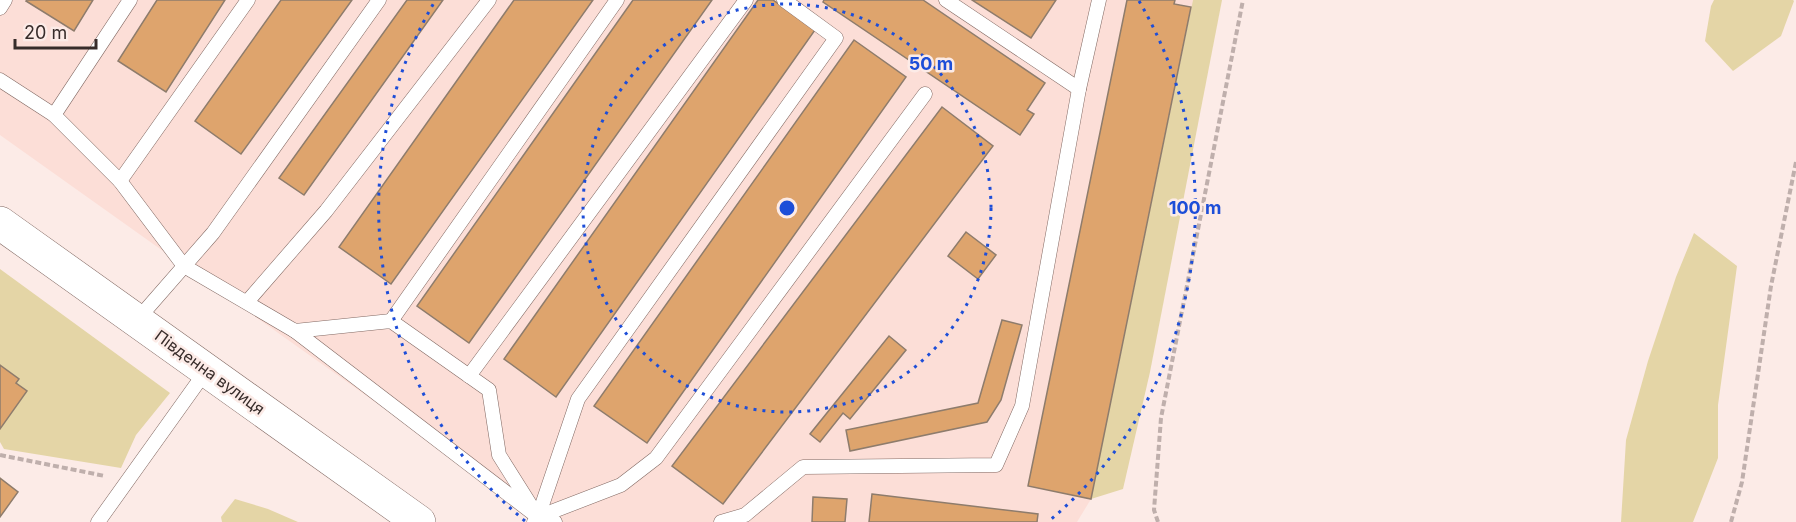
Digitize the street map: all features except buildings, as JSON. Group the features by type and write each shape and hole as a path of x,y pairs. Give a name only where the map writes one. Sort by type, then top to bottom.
{"street":[{"name":"Південна вулиця","path":"0,223 419,522"}],"lane":[{"path":"0,8 5,0"},
{"path":"54,115 130,0"},
{"path":"120,181 248,0"},
{"path":"137,320 213,233 379,0"},
{"path":"247,302 326,211 489,0"},
{"path":"392,321 617,0"},
{"path":"469,376 746,0"},
{"path":"536,520 578,399 836,38 784,0"},
{"path":"946,0 1079,89"},
{"path":"721,522 745,515 803,467 996,465 1022,406 1079,89 1099,0"},
{"path":"0,80 54,115 120,181 184,266 295,331 536,520 555,522"},
{"path":"536,520 621,485 657,458 926,94"},
{"path":"295,331 392,321 489,390 499,454 536,520"},
{"path":"98,522 206,371"}],"path":[{"path":"1158,522 1154,510 1161,418 1243,0"},
{"path":"1731,522 1742,482 1771,286 1796,162"},
{"path":"0,455 128,480"}],"shaded area":[{"path":"0,0 1193,0 1091,499 1077,522 544,522 0,135"},
{"path":"1193,0 1222,0 1150,372 1123,489 1091,499"},
{"path":"1714,0 1794,1 1781,36 1733,71 1705,41"},
{"path":"1694,233 1737,266 1718,405 1718,458 1693,522 1621,522 1626,440 1648,361 1676,277"},
{"path":"0,269 170,393 136,435 121,468 4,449 0,442 0,429 27,391 16,383 19,379 0,365"},
{"path":"235,499 268,509 298,522 222,522 221,517"}]}
